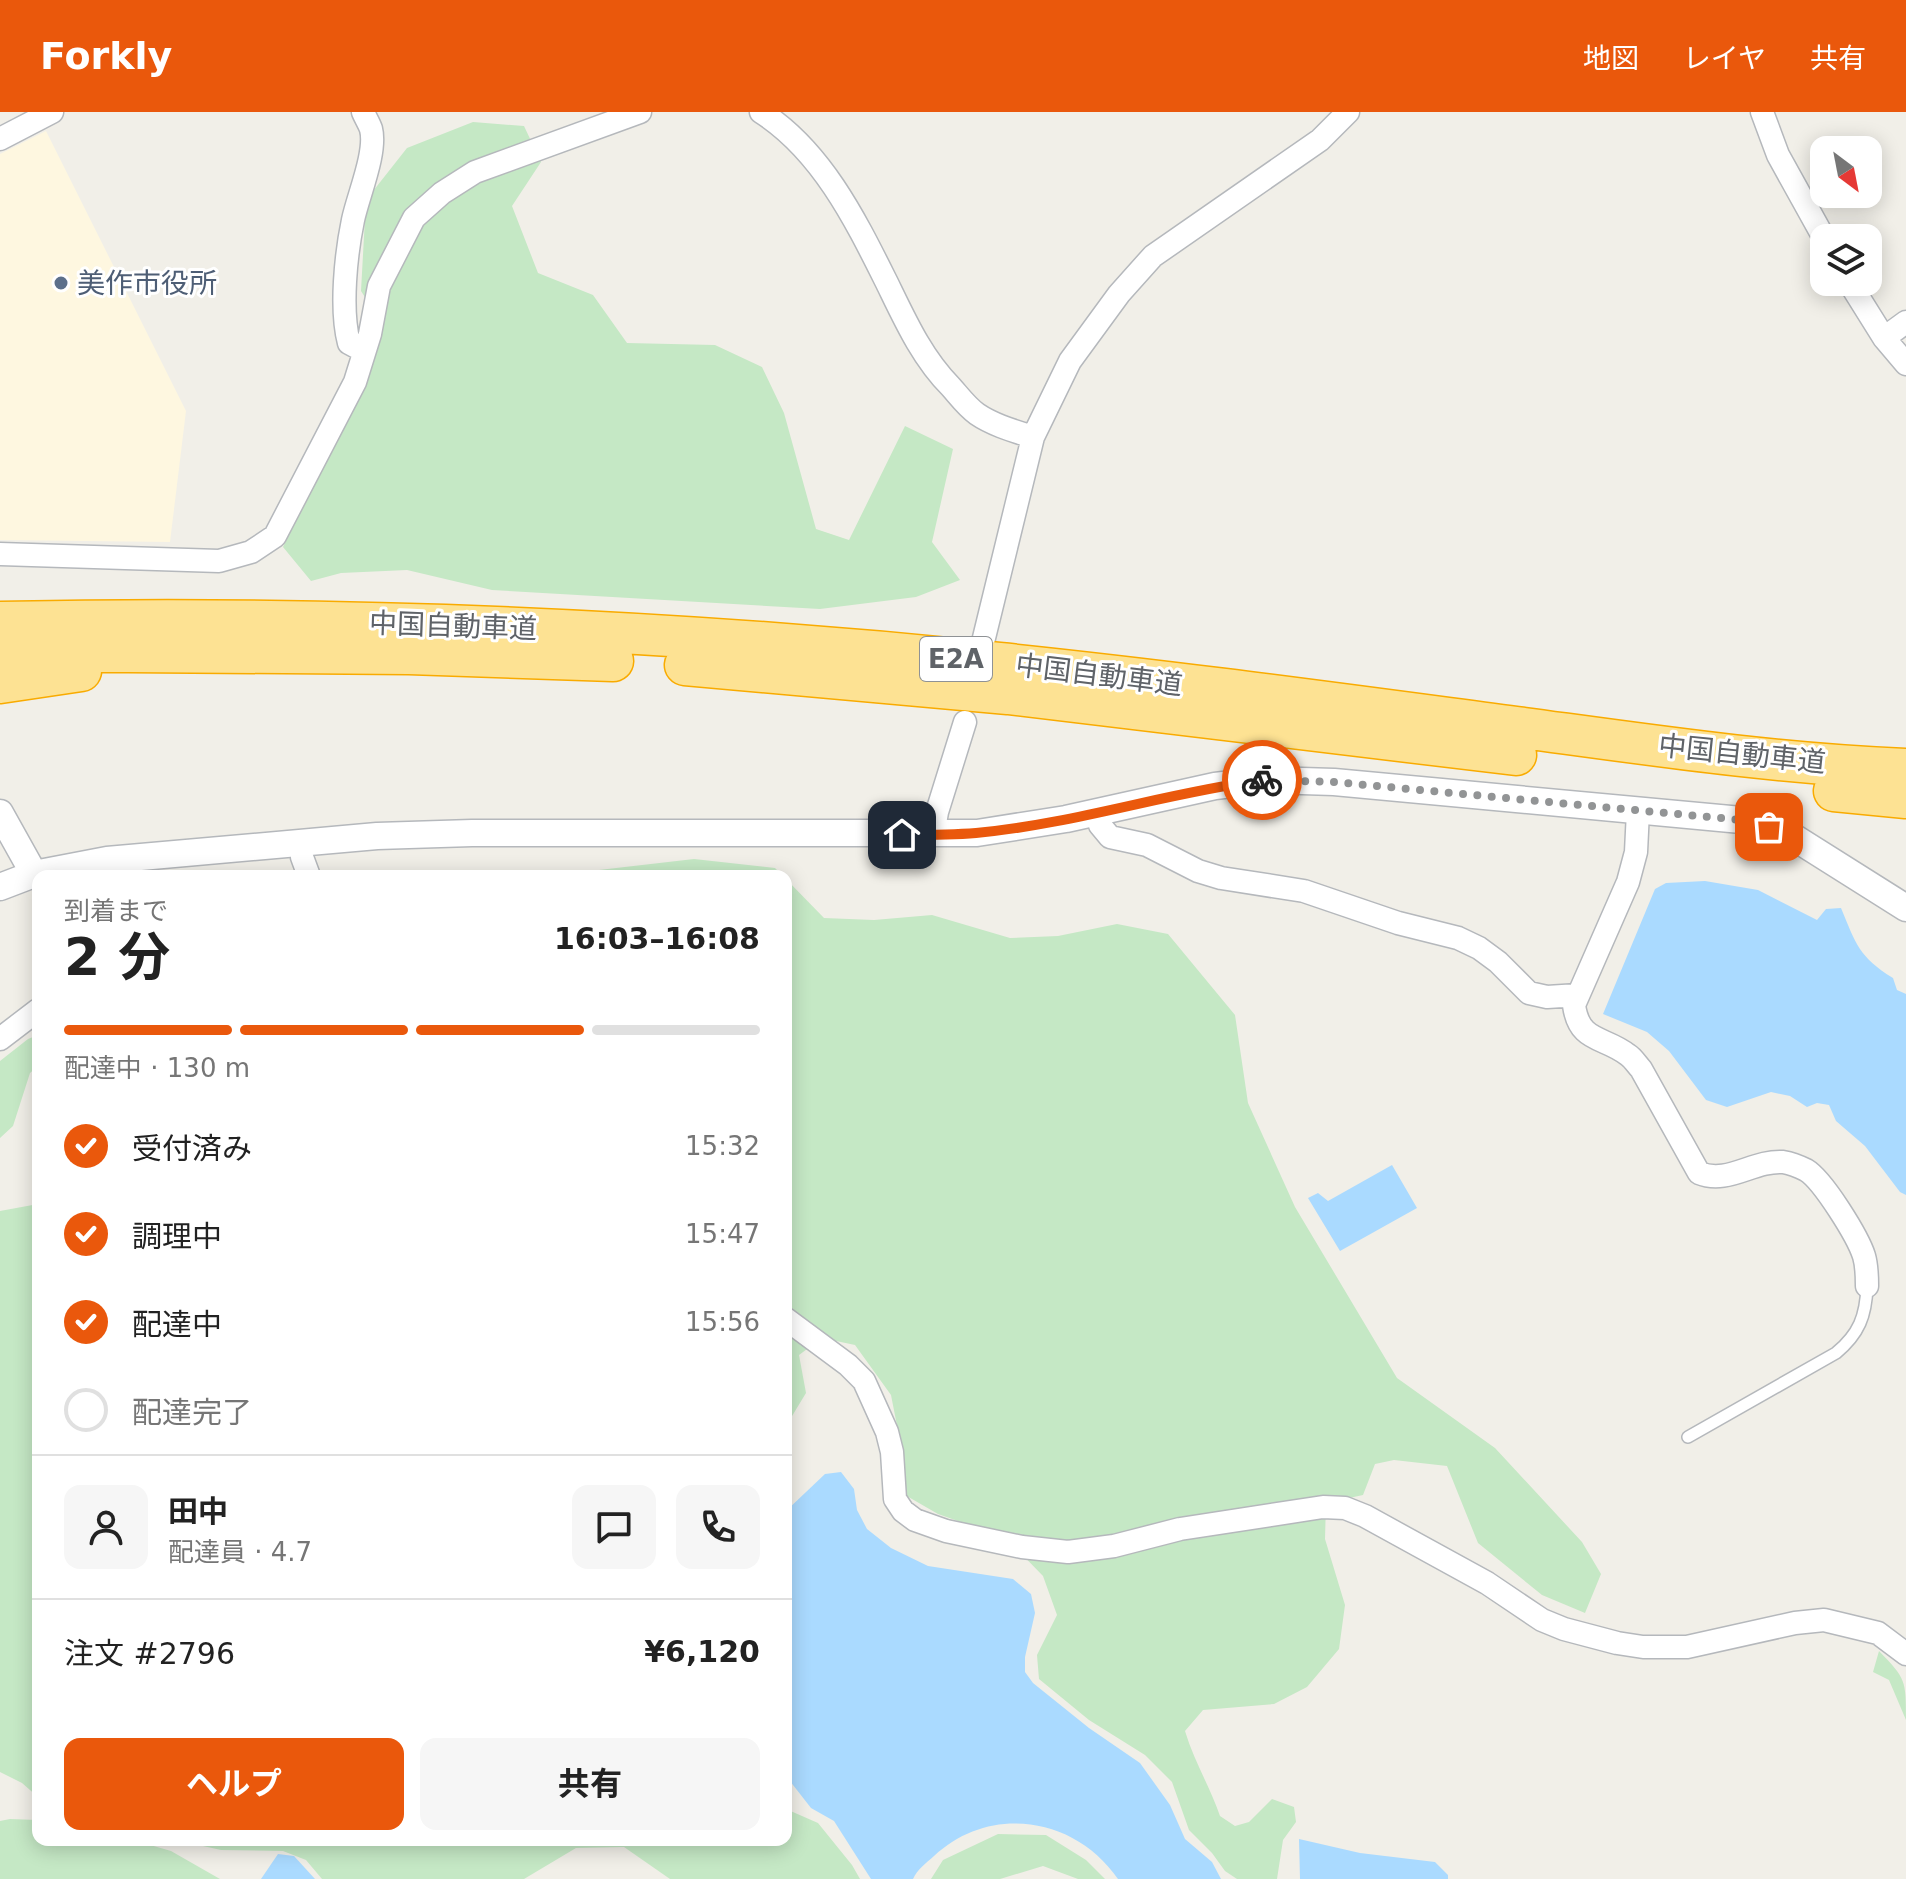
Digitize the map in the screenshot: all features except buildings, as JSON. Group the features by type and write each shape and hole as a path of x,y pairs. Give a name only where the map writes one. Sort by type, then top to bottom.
{"highway":[{"path":"0,604 169,605 211,621"},
{"name":"中国自動車道","path":"0,622 453,625 756,641 1000,663 1687,749 1906,769"},
{"name":"中国自動車道","path":"0,651 409,654 574,659 759,670 1008,694 1626,769 1906,798"},
{"path":"0,683 73,671 409,654"}],"street":[{"path":"0,139 52,112"},
{"path":"363,112 371,130 371,148 352,222 346,278 346,332 349,343 364,351"},
{"path":"0,554 219,561 251,552 275,536 355,382 379,286 414,218 442,193 475,172 640,112"},
{"path":"761,112 775,121 810,155 851,214 909,328 936,372 975,413 1033,437"},
{"path":"983,642 1033,437 1070,361 1119,294 1153,256 1320,140 1348,112"},
{"path":"1762,112 1778,155 1816,224"},
{"path":"1858,296 1884,338 1906,364"},
{"path":"1884,338 1906,322"},
{"path":"933,835 937,812 965,722"},
{"path":"75,870 107,860 377,836 472,833 977,833 1097,813 1215,786 1266,780 1334,782 1752,821 1787,833 1906,908"},
{"path":"1638,811 1636,852 1628,882 1574,1005 1576,1018 1582,1030 1628,1055 1641,1069 1699,1173 1711,1178 1763,1164 1784,1162 1807,1171 1820,1183 1861,1247 1866,1260 1867,1286"},
{"path":"0,813 32,870"},
{"path":"1097,813 1100,825 1110,837 1147,845 1189,868 1221,878 1304,891 1398,923 1458,938 1498,962 1529,993 1547,997 1578,995"},
{"path":"301,843 307,870"},
{"path":"0,887 32,875"},
{"path":"0,1039 32,1015"},
{"path":"792,1323 848,1365 864,1381 887,1432 892,1452 895,1499 903,1511 915,1520 946,1531 1022,1547 1068,1552 1114,1546 1180,1529 1323,1507 1345,1508 1487,1583 1542,1620 1617,1643 1643,1647 1687,1647 1795,1623 1824,1620 1878,1633 1906,1654"}],"lane":[{"path":"1688,1437 1836,1353 1859,1328 1866,1307 1867,1286"}],"shaded area":[{"name":"美作市役所","path":"46,131 186,411 170,542 0,540 0,154"}],"green space":[{"path":"473,122 524,126 541,162 512,206 538,273 593,295 627,343 715,345 762,367 784,413 816,529 849,540 905,426 953,449 932,542 960,580 916,597 820,609 492,590 407,570 341,573 311,581 283,547 357,397 383,325 361,291 366,200 407,148"},
{"path":"694,859 777,870 599,870"},
{"path":"792,885 824,918 874,920 932,915 1010,938 1058,936 1117,924 1168,934 1235,1015 1248,1103 1295,1207 1397,1378 1495,1448 1582,1542 1601,1574 1585,1613 1542,1595 1478,1543 1447,1466 1394,1460 1375,1464 1363,1495 1326,1503 1325,1539 1345,1605 1339,1649 1307,1687 1274,1704 1203,1710 1185,1731 1220,1816 1235,1826 1249,1822 1272,1799 1294,1807 1296,1822 1283,1840 1277,1879 1237,1879 1225,1871 1189,1830 1172,1782 1145,1755 1089,1720 1039,1679 1037,1655 1057,1615 1043,1576 1006,1538 938,1514 905,1495 901,1446 891,1395 855,1345 822,1338 799,1355 806,1393 792,1416"},
{"path":"32,1037 32,1071 13,1126 0,1138 0,1061"},
{"path":"32,1205 32,1792 0,1772 0,1211"},
{"path":"1879,1651 1903,1681 1906,1720 1889,1680 1873,1672"},
{"path":"792,1812 818,1823 860,1879 670,1879 624,1847 576,1848 524,1879 322,1879 306,1860 283,1851 221,1850 203,1846 792,1846"},
{"path":"32,1820 32,1846 154,1846 171,1851 220,1879 0,1879 0,1821"},
{"path":"998,1834 1046,1835 1086,1860 1105,1879 1078,1879 1043,1866 1000,1879 931,1879 943,1860"}],"water":[{"path":"1705,881 1758,890 1817,920 1826,909 1841,908 1860,949 1893,978 1897,990 1906,994 1906,1195 1900,1192 1865,1146 1836,1121 1829,1105 1817,1103 1807,1107 1790,1096 1771,1092 1727,1107 1706,1100 1669,1051 1647,1032 1603,1014 1655,889 1666,883"},
{"path":"1392,1165 1417,1208 1340,1251 1308,1198 1318,1193 1328,1201"},
{"path":"841,1472 854,1489 857,1510 867,1529 891,1548 928,1566 1013,1579 1031,1594 1035,1613 1025,1657 1025,1672 1033,1683 1089,1728 1140,1763 1170,1805 1185,1839 1212,1862 1221,1879 1118,1879 1100,1858 1079,1842 1055,1830 1030,1824 1005,1824 980,1829 956,1839 925,1864 913,1879 871,1879 834,1821 811,1808 792,1784 792,1505 825,1474"},
{"path":"1299,1839 1360,1853 1435,1862 1448,1875 1448,1879 1300,1879"},
{"path":"278,1854 294,1856 315,1879 261,1879"}],"way so far":[{"path":"1262,780 1334,782 1752,821 1769,827"}],"place":[{"name":"美作市役所","path":"61,283"}],"route":[{"path":"902,835 977,833 1066,819 1215,786 1262,780"}]}
